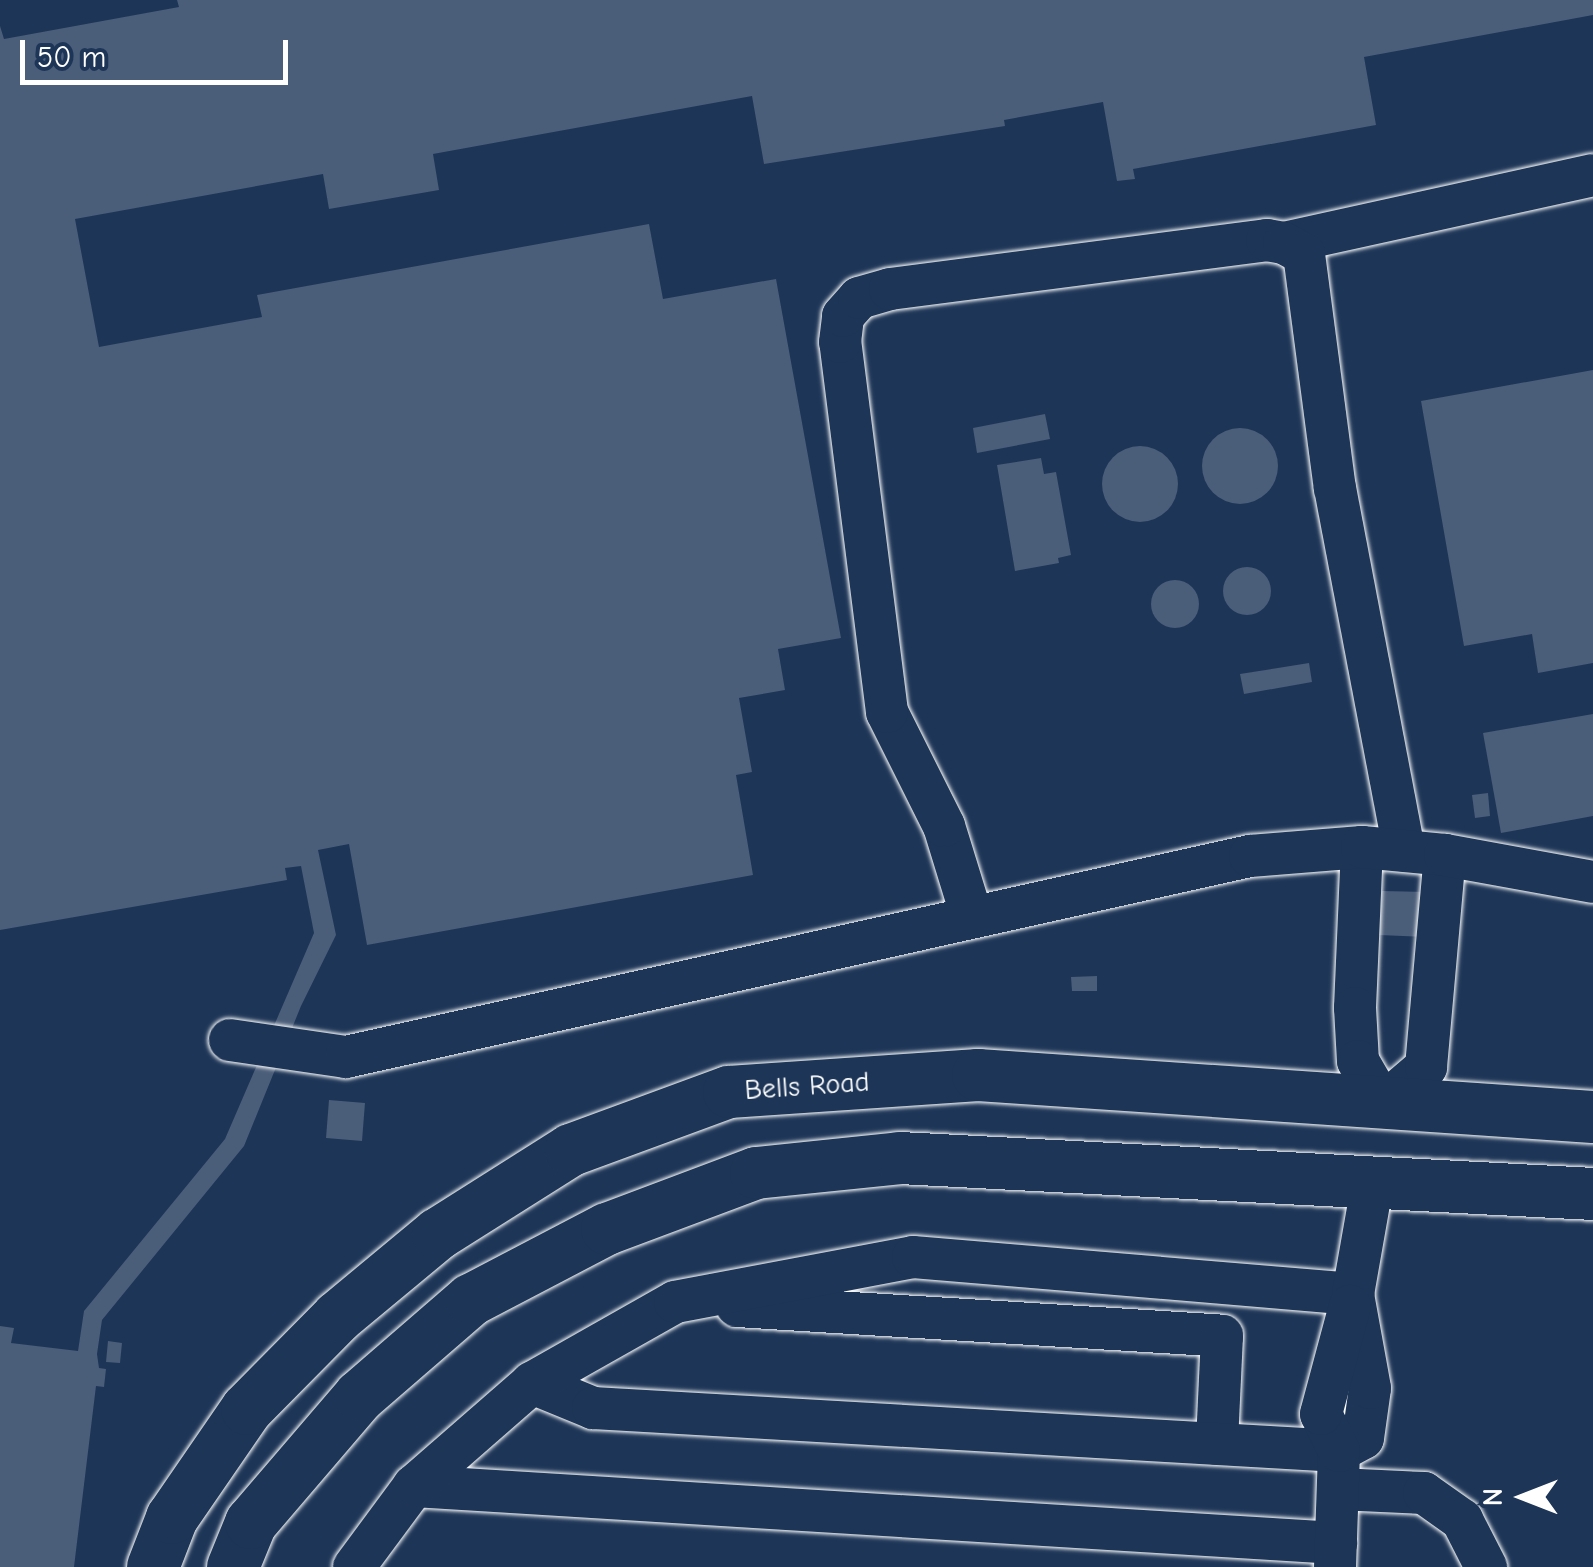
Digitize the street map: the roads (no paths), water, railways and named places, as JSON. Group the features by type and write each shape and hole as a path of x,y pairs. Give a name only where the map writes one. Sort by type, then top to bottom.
{"main road":[{"name":"Bells Road","path":"154,1567 172,1518 247,1409 338,1317 438,1234 571,1150 728,1092 978,1075 1593,1118"},
{"path":"1373,1180 1383,1104"},
{"path":"232,1567 251,1523 360,1396 471,1300 607,1229 756,1173 900,1158 1593,1194"}],"lane":[{"path":"1284,243 1593,175"},
{"path":"972,917 944,826 887,712 840,342 843,316 859,298 890,289 1267,240 1284,243 1304,254 1336,488 1424,853 1426,1067 1383,1104 1358,1061 1355,1008 1362,847"},
{"path":"230,1040 346,1056 1250,856 1362,847 1424,853 1593,882"},
{"path":"414,1486 1336,1555 1338,1470 1321,1414 1353,1294 1373,1180"},
{"path":"354,1567 414,1486 532,1384 675,1302 913,1257 1353,1294"},
{"path":"675,1302 1222,1336 1217,1444"},
{"path":"532,1384 594,1408 1217,1444 1424,1492 1462,1520 1486,1567"}]}
